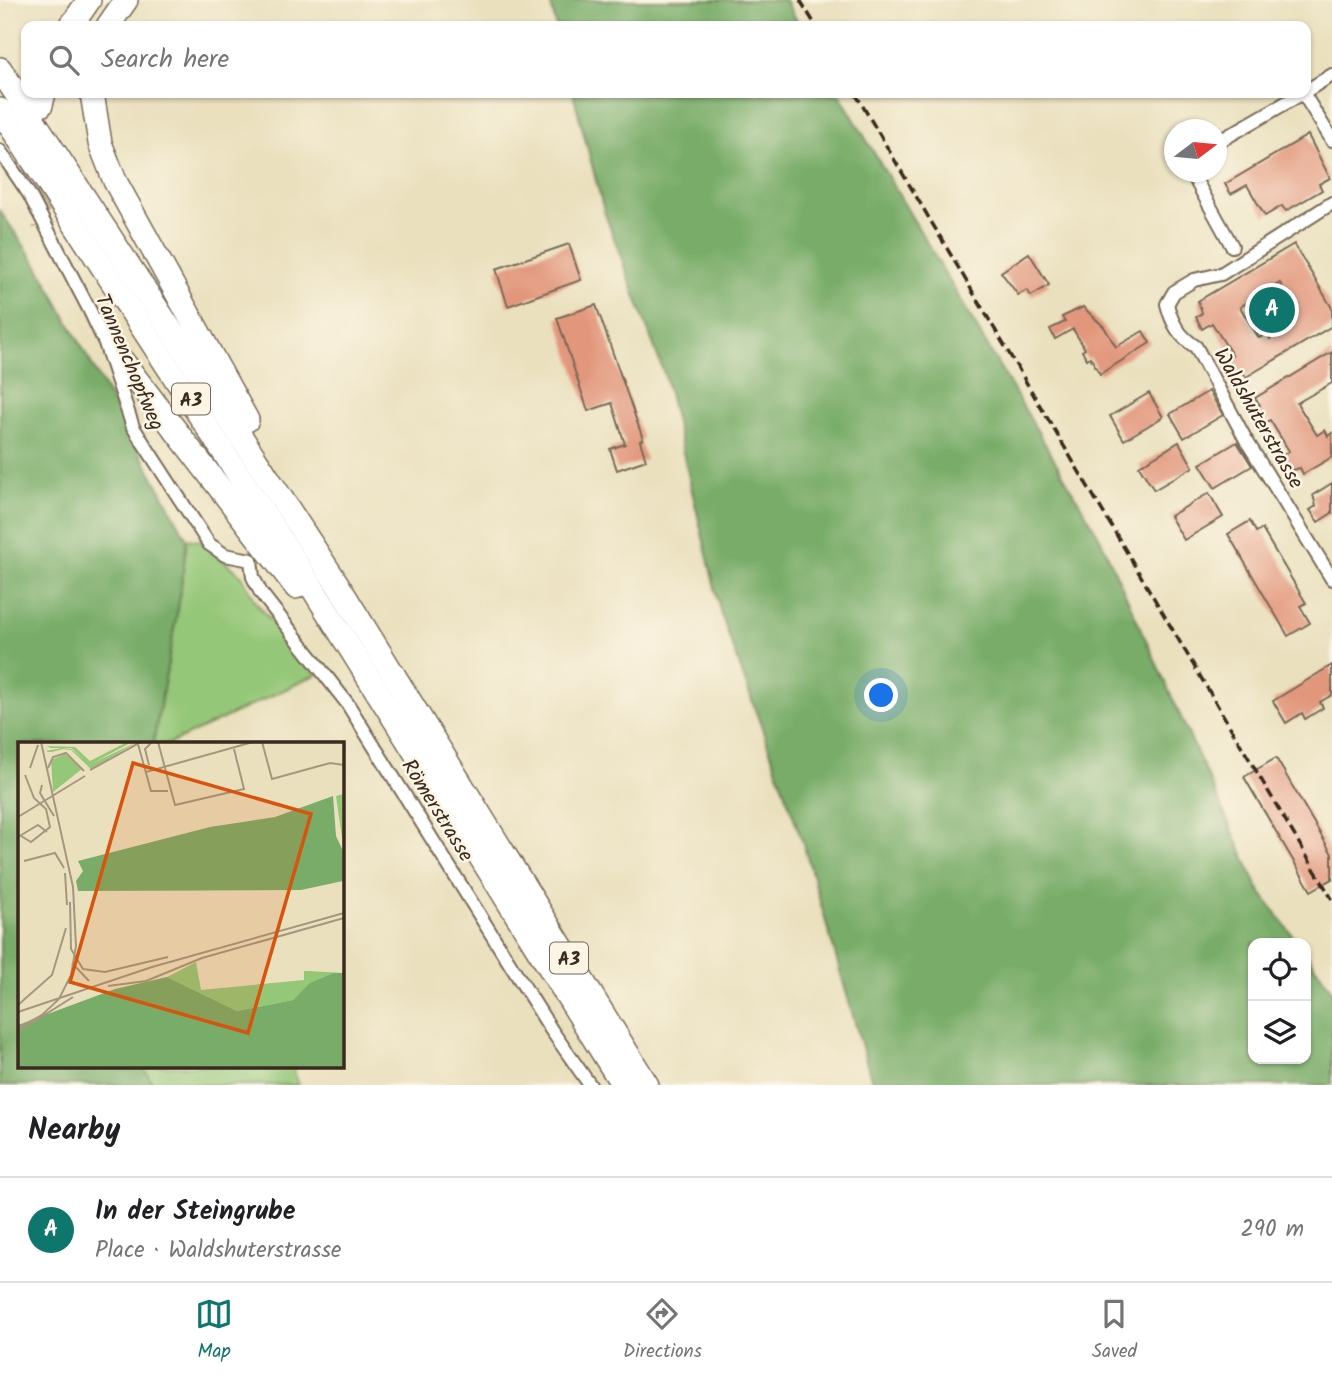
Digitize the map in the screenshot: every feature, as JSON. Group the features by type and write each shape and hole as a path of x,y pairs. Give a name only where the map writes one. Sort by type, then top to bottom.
{"highway":[{"path":"74,21 89,0"},
{"path":"111,21 126,0"},
{"name":"A3","path":"0,69 335,582 647,1085"},
{"name":"A3","path":"93,98 98,135 115,181 335,582"},
{"name":"A3","path":"0,110 217,438 623,1085"},
{"name":"A3","path":"124,362 378,691"}],"street":[{"path":"1311,88 1332,75"},
{"path":"1227,138 1294,98"},
{"path":"1308,98 1332,140"},
{"name":"Tannenchopfweg","path":"0,151 29,194 90,311 133,427 209,544 225,555 251,560"},
{"path":"1197,182 1232,246"},
{"name":"Waldshuterstrasse","path":"1332,203 1221,274 1194,280 1174,292 1167,304 1172,321 1182,338 1196,347 1246,440 1332,579"},
{"name":"Römerstrasse","path":"251,560 253,577 261,593 347,703 552,1031 590,1085"}],"green space":[{"path":"550,0 785,0 797,21 555,21"},
{"path":"574,98 842,98 1099,536 1259,890 1294,938 1248,938 1248,1064 1311,1064 1311,961 1332,990 1332,1085 873,1085 804,846 721,614 665,376 604,211"},
{"path":"0,211 38,266 187,539 179,602 153,742 18,742 18,1068 144,1068 153,1085 0,1085"},
{"path":"187,539 200,541 242,576 257,604 318,674 173,742 153,742 179,602"},
{"path":"144,1068 293,1068 299,1085 153,1085"}],"building":[{"path":"1308,135 1330,178 1319,184 1322,190 1286,211 1282,206 1265,216 1247,185 1231,194 1225,184"},
{"path":"569,244 581,280 508,306 496,269"},
{"path":"1294,244 1332,308 1332,326 1246,377 1242,371 1230,375 1222,361 1232,355 1212,323 1202,329 1196,317 1202,313 1198,301","holes":["1280,283 1295,309 1296,317 1285,323 1288,327 1270,339 1267,334 1259,338 1240,307"]},
{"path":"1029,253 1049,285 1031,296 1027,290 1018,295 1001,272"},
{"path":"596,305 643,439 640,441 646,460 617,470 610,449 625,444 612,403 588,411 557,318"},
{"path":"1083,307 1104,327 1116,347 1143,331 1150,343 1100,374 1090,357 1087,359 1082,351 1085,349 1073,329 1055,339 1050,329 1065,322 1062,317"},
{"path":"1332,352 1332,383 1297,403 1317,435 1325,430 1328,436 1332,433 1332,457 1303,474 1300,468 1288,471 1279,457 1289,451 1270,420 1260,425 1253,413 1260,405 1255,398"},
{"path":"1209,391 1223,415 1184,438 1170,414"},
{"path":"1149,393 1163,417 1124,440 1110,416"},
{"path":"1179,442 1193,467 1154,490 1139,466"},
{"path":"1237,442 1252,466 1215,488 1200,464"},
{"path":"1332,483 1332,513 1318,522 1310,510 1316,506 1313,495"},
{"path":"1209,493 1223,517 1184,540 1170,516"},
{"path":"1250,521 1256,532 1262,529 1306,603 1300,606 1310,623 1288,636 1228,534"},
{"path":"1332,665 1332,695 1320,702 1323,708 1305,719 1302,713 1286,723 1273,701"},
{"path":"1276,758 1332,854 1332,879 1311,891 1244,777"}],"tunnel":[{"path":"35,157 34,177 44,226"}],"railway":[{"path":"800,0 813,21"},
{"path":"858,98 1332,899"}],"place":[{"name":"In der Steingrube","path":"1272,310"}]}
